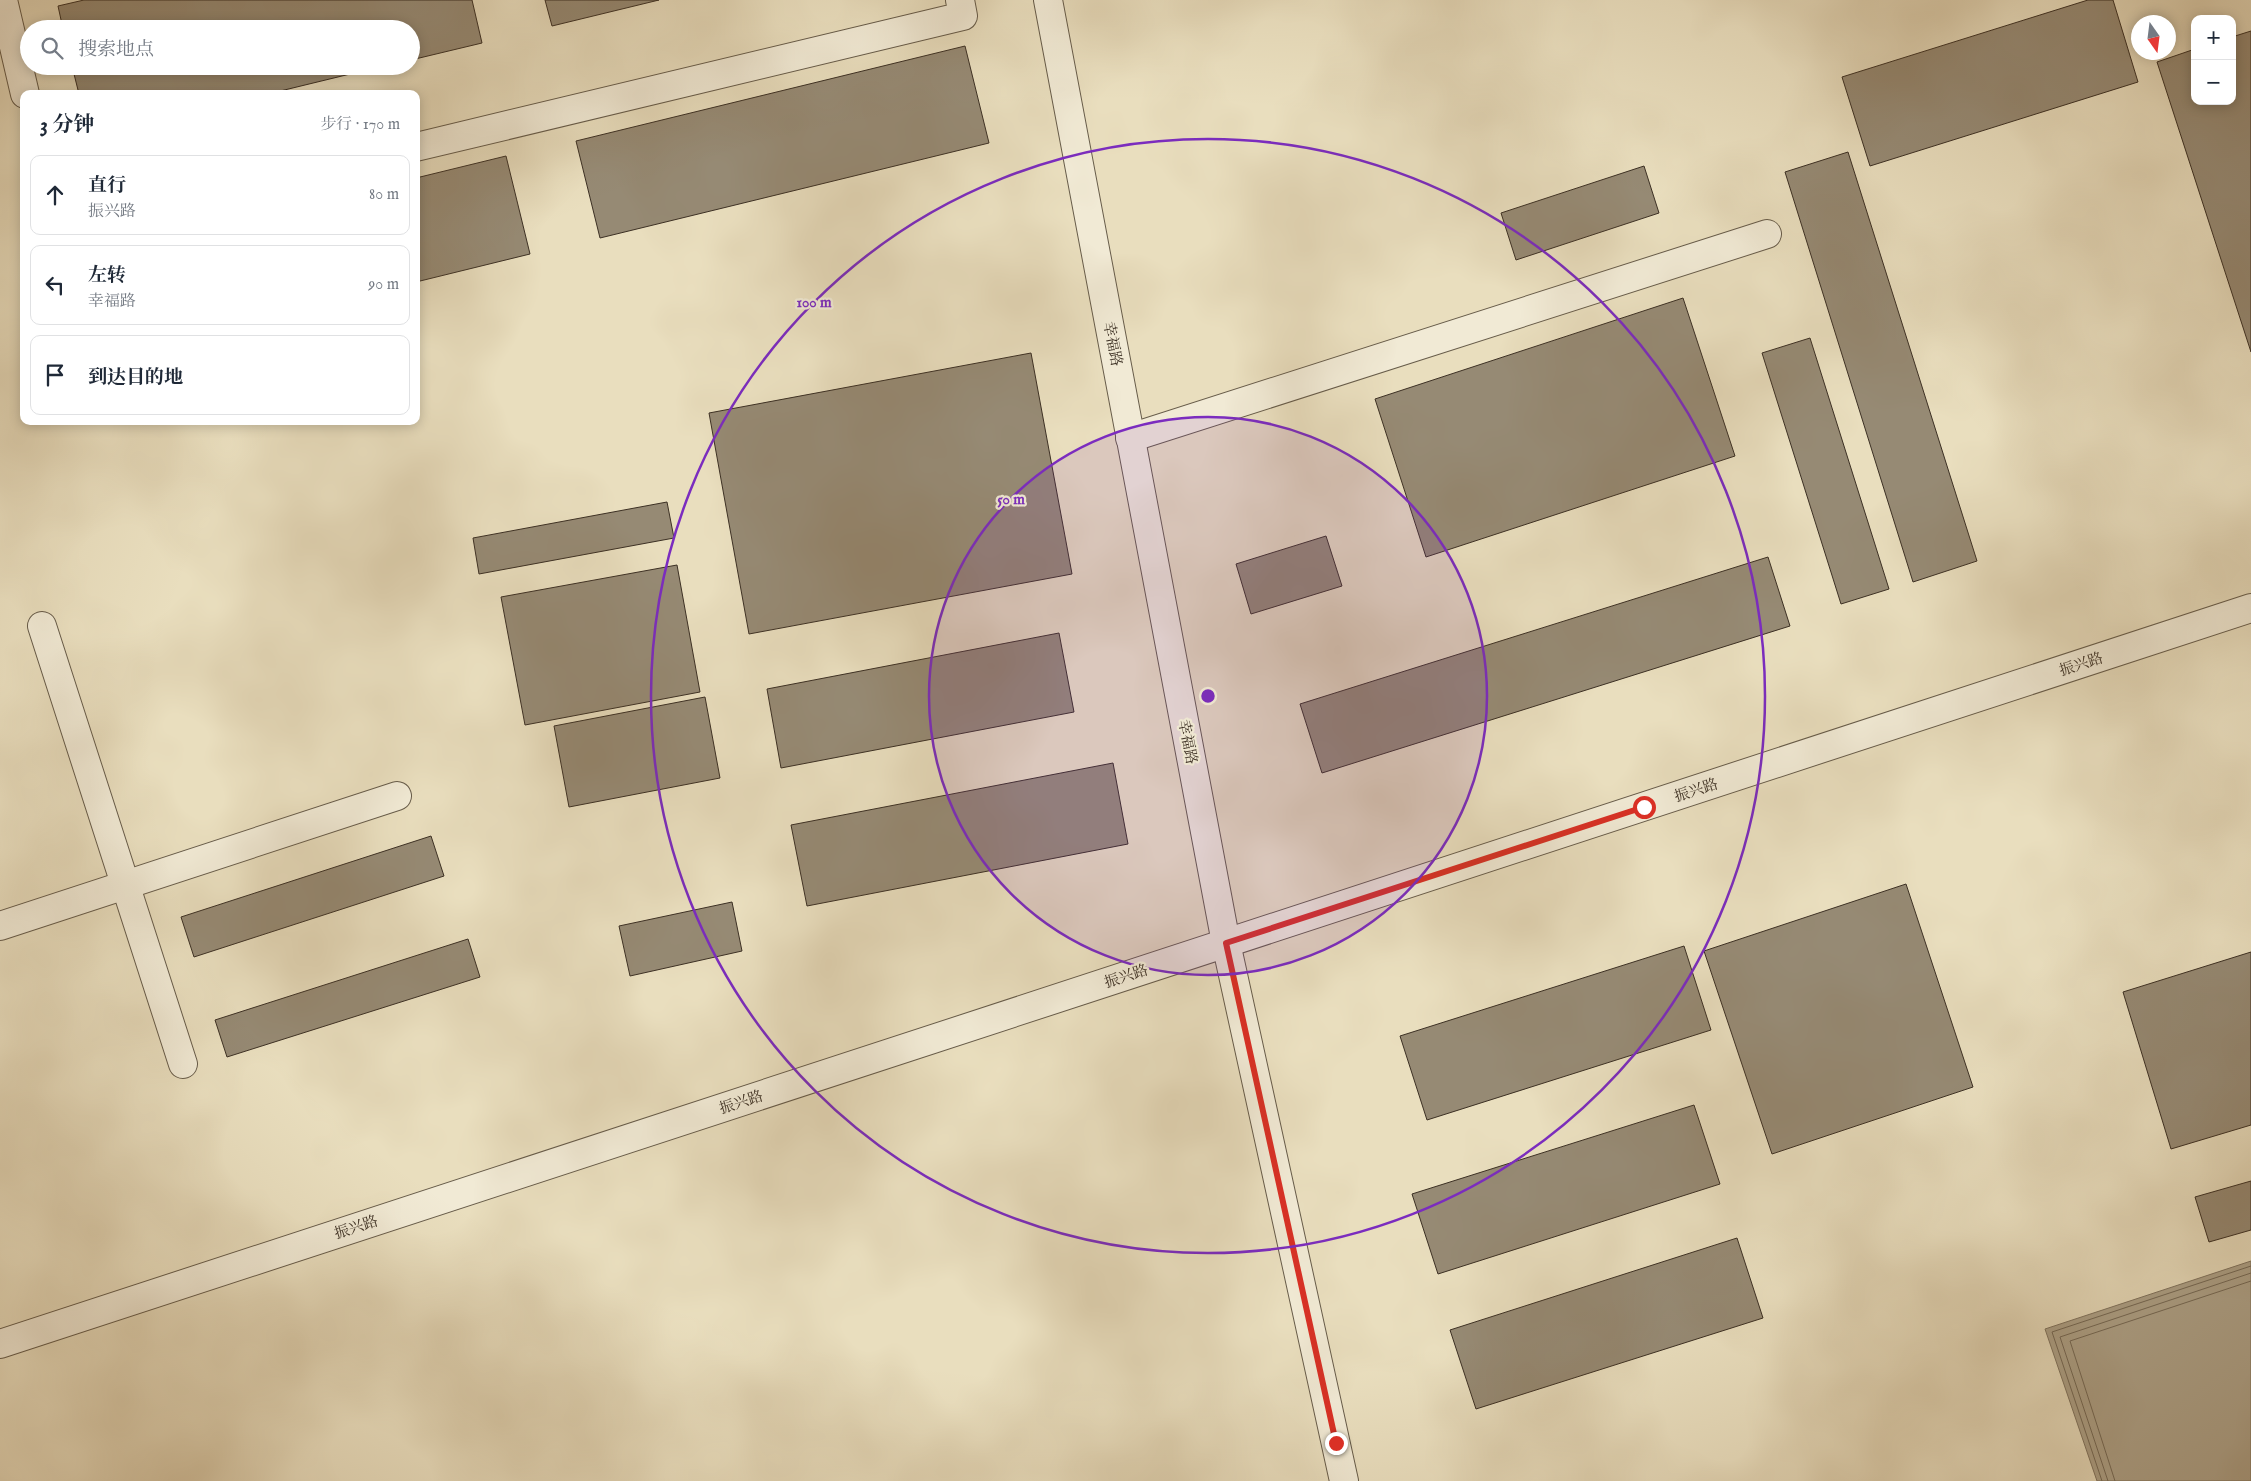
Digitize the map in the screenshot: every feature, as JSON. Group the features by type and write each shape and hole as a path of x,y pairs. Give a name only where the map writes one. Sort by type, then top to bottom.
{"street":[{"path":"3,0 20,73"},
{"path":"420,146 963,16 960,0"},
{"name":"幸福路","path":"1048,0 1226,943 1344,1481"},
{"path":"21,75 24,90"},
{"path":"1130,438 1767,234"},
{"name":"振兴路","path":"0,1344 2251,608"},
{"path":"42,626 183,1064"},
{"path":"0,926 397,796"}],"water":[{"path":"2251,1261 2251,1481 2097,1481 2045,1329"}],"building":[{"path":"84,0 472,0 482,43 420,58 420,20 61,20 58,6"},
{"path":"545,0 659,0 552,26"},
{"path":"2088,0 2113,0 2138,82 1870,166 1842,77"},
{"path":"2251,31 2251,352 2157,62 2176,60 2176,56 2191,50 2191,105 2236,105 2236,36"},
{"path":"965,46 989,143 600,238 576,141"},
{"path":"74,75 346,75 284,90 78,90"},
{"path":"1848,152 1977,561 1913,582 1785,172"},
{"path":"506,156 530,254 420,281 420,177"},
{"path":"1644,166 1659,213 1516,260 1501,213"},
{"path":"1683,298 1735,456 1426,557 1375,399"},
{"path":"1810,338 1889,589 1841,604 1762,353"},
{"path":"1031,353 1072,574 749,634 709,413"},
{"path":"667,502 674,538 479,574 473,538"},
{"path":"1326,536 1342,586 1251,614 1236,564"},
{"path":"1768,557 1790,626 1322,773 1300,704"},
{"path":"677,565 700,692 525,725 501,597"},
{"path":"1059,633 1074,712 781,768 767,689"},
{"path":"705,697 720,778 569,807 554,726"},
{"path":"1113,763 1128,844 807,906 791,825"},
{"path":"431,836 444,876 194,957 181,917"},
{"path":"1906,884 1973,1087 1772,1154 1704,951"},
{"path":"732,902 742,951 630,976 619,926"},
{"path":"468,939 480,977 227,1057 215,1020"},
{"path":"1684,946 1711,1030 1427,1120 1400,1036"},
{"path":"2251,952 2251,1125 2171,1149 2123,992"},
{"path":"1694,1105 1720,1184 1438,1274 1412,1194"},
{"path":"2251,1181 2251,1230 2209,1242 2195,1197"},
{"path":"1737,1238 1763,1318 1476,1409 1450,1330"}],"route":[{"path":"1336,1443 1226,943 1644,807"}]}
